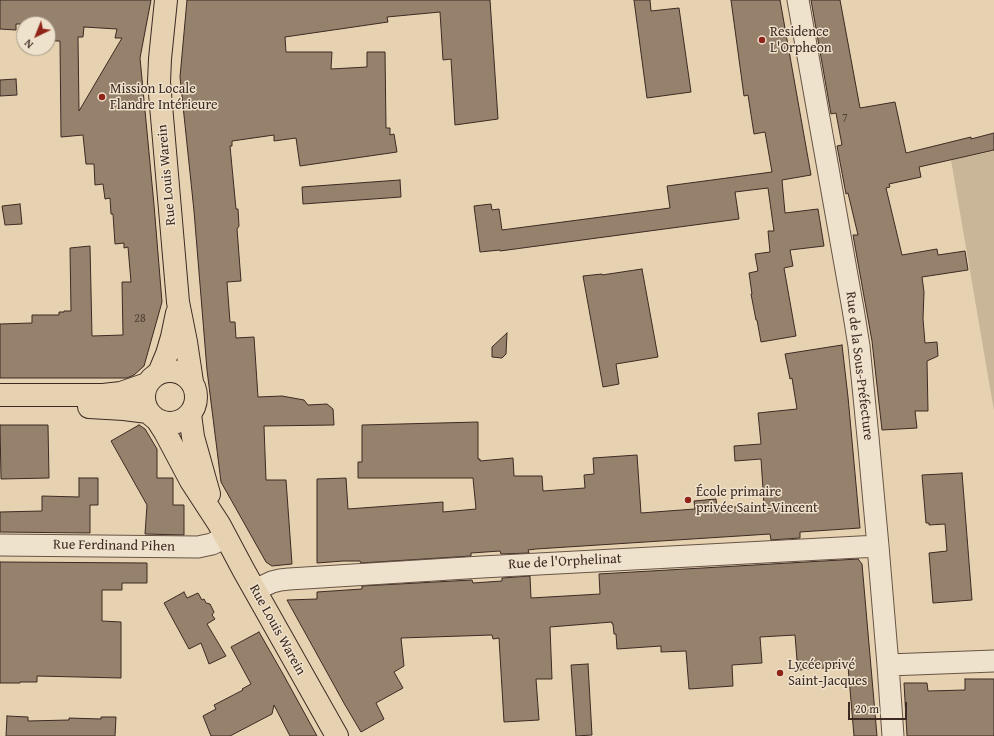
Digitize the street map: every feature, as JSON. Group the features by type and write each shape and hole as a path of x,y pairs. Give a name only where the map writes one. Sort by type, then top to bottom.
{"main road":[{"name":"Rue Louis Warein","path":"166,0 159,82 178,302 192,382"},
{"name":"Rue Louis Warein","path":"153,378 167,354 174,328 178,302"},
{"path":"0,395 103,395 121,393 163,372 171,371 179,372 192,382 195,388 196,399 195,406 190,414 184,419 175,423 165,423 153,416 124,409 88,407 0,407"},
{"path":"153,378 143,394 144,405 153,416"},
{"name":"Rue Louis Warein","path":"190,414 191,429 197,455 222,531"},
{"name":"Rue Louis Warein","path":"153,416 165,432 186,473 222,531 337,736"}],"street":[{"name":"Rue de la Sous-Préfecture","path":"798,0 858,341 878,546 893,736"},
{"name":"Rue Ferdinand Pihen","path":"0,545 198,547 212,544 222,531"},
{"name":"Rue de l'Orphelinat","path":"255,590 272,582 288,579 878,546"},
{"path":"888,665 994,661"}],"shaded area":[{"path":"994,151 994,411 951,160"}],"building":[{"path":"0,0 151,0 140,58 162,302 144,366 134,375 127,378 0,378 0,324 32,323 32,315 59,315 59,312 71,311 70,248 90,246 92,336 123,335 122,282 131,282 128,247 124,248 124,243 115,244 113,214 111,214 110,198 105,199 103,184 95,185 94,164 86,164 83,135 61,137 60,41 56,41 56,16 16,16 16,30 0,29","holes":["84,27 117,29 115,38 122,38 79,111 78,37 83,37"]},
{"path":"187,0 490,0 498,119 455,125 451,59 443,60 440,12 387,17 388,22 285,37 286,52 332,52 331,69 367,67 367,52 385,52 386,128 390,128 390,135 394,134 397,152 300,166 296,138 274,141 274,135 232,141 232,146 230,146 236,209 238,209 239,226 237,229 241,281 227,282 230,322 235,322 236,338 254,337 258,397 282,396 304,400 308,405 327,404 333,409 334,425 264,426 266,480 286,480 292,564 272,566 266,562 221,482 207,370 194,211 180,77"},
{"path":"634,0 650,0 651,11 679,8 691,92 647,98"},
{"path":"731,0 780,0 811,175 782,180 785,213 818,209 824,246 790,250 793,266 784,268 796,336 761,342 751,294 749,273 758,271 755,254 770,252 768,231 774,231 768,188 735,192 739,219 500,251 480,252 474,206 491,204 492,210 499,209 502,230 670,208 667,186 772,172 765,132 754,134 748,95 744,96"},
{"path":"811,0 840,0 860,108 895,102 906,153 994,133 994,150 919,167 921,177 889,184 890,187 886,188 902,255 937,249 938,255 965,251 968,270 922,277 924,292 923,319 925,343 937,342 938,356 927,361 928,411 915,411 917,428 882,430 872,341 853,235 858,235 848,193 846,194 837,146 842,145 836,113 831,114"},
{"path":"16,79 17,95 0,96 0,80"},
{"path":"400,180 401,197 303,204 302,187"},
{"path":"20,204 22,224 5,225 2,206"},
{"path":"642,269 658,357 616,364 619,384 603,387 583,276 602,275"},
{"path":"507,333 506,354 502,358 492,357 492,347"},
{"path":"842,345 860,528 800,532 800,538 771,540 770,534 536,549 528,550 529,553 501,554 500,551 471,553 471,556 361,563 360,561 343,561 317,563 317,479 346,478 348,509 443,502 443,512 476,509 473,478 358,478 358,462 362,462 362,425 478,422 478,459 480,459 480,461 513,458 514,476 542,476 543,491 585,488 584,475 594,474 593,458 637,455 641,513 695,509 694,501 716,499 717,508 764,505 761,459 735,461 734,446 761,444 758,413 797,409 792,378 790,379 785,354"},
{"path":"0,425 48,425 49,478 1,479"},
{"path":"139,425 145,429 157,449 157,478 173,478 173,505 184,505 184,535 145,534 147,505 111,441"},
{"path":"962,473 972,600 933,603 929,553 947,551 945,524 929,525 929,523 926,523 922,475"},
{"path":"79,478 98,478 98,505 90,505 90,533 0,532 0,512 42,511 42,496 79,497"},
{"path":"858,559 862,564 877,736 854,736 848,666 799,670 795,635 760,637 762,663 732,665 733,686 689,689 686,651 661,652 661,646 617,649 616,634 614,634 612,622 550,627 552,679 536,679 539,720 504,722 499,638 493,639 492,635 401,638 404,666 394,672 403,688 376,703 384,719 361,732 287,600 317,599 317,592 362,589 362,586 472,580 473,583 502,581 502,578 530,576 531,598 600,594 599,574"},
{"path":"0,562 147,563 147,583 122,583 122,590 102,590 102,621 121,622 121,678 37,676 37,682 0,683"},
{"path":"184,592 187,598 198,593 202,600 204,599 206,603 210,604 214,612 212,615 215,619 207,624 226,656 209,664 201,643 189,649 164,603"},
{"path":"259,632 317,736 290,736 274,705 272,714 230,736 211,736 203,716 216,709 214,705 243,690 242,689 251,684 231,647"},
{"path":"588,664 592,735 576,736 571,665"},
{"path":"965,679 994,679 994,736 907,736 904,683 927,683 928,691 965,690"},
{"path":"7,716 28,717 28,721 69,720 69,718 101,719 101,717 116,717 115,736 6,736"}],"place":[{"name":"Residence L'Orpheon","path":"762,40"},
{"name":"Mission Locale Flandre Intérieure","path":"102,97"},
{"name":"École primaire privée Saint-Vincent","path":"688,500"},
{"name":"Lycée privé Saint-Jacques","path":"780,673"}]}
